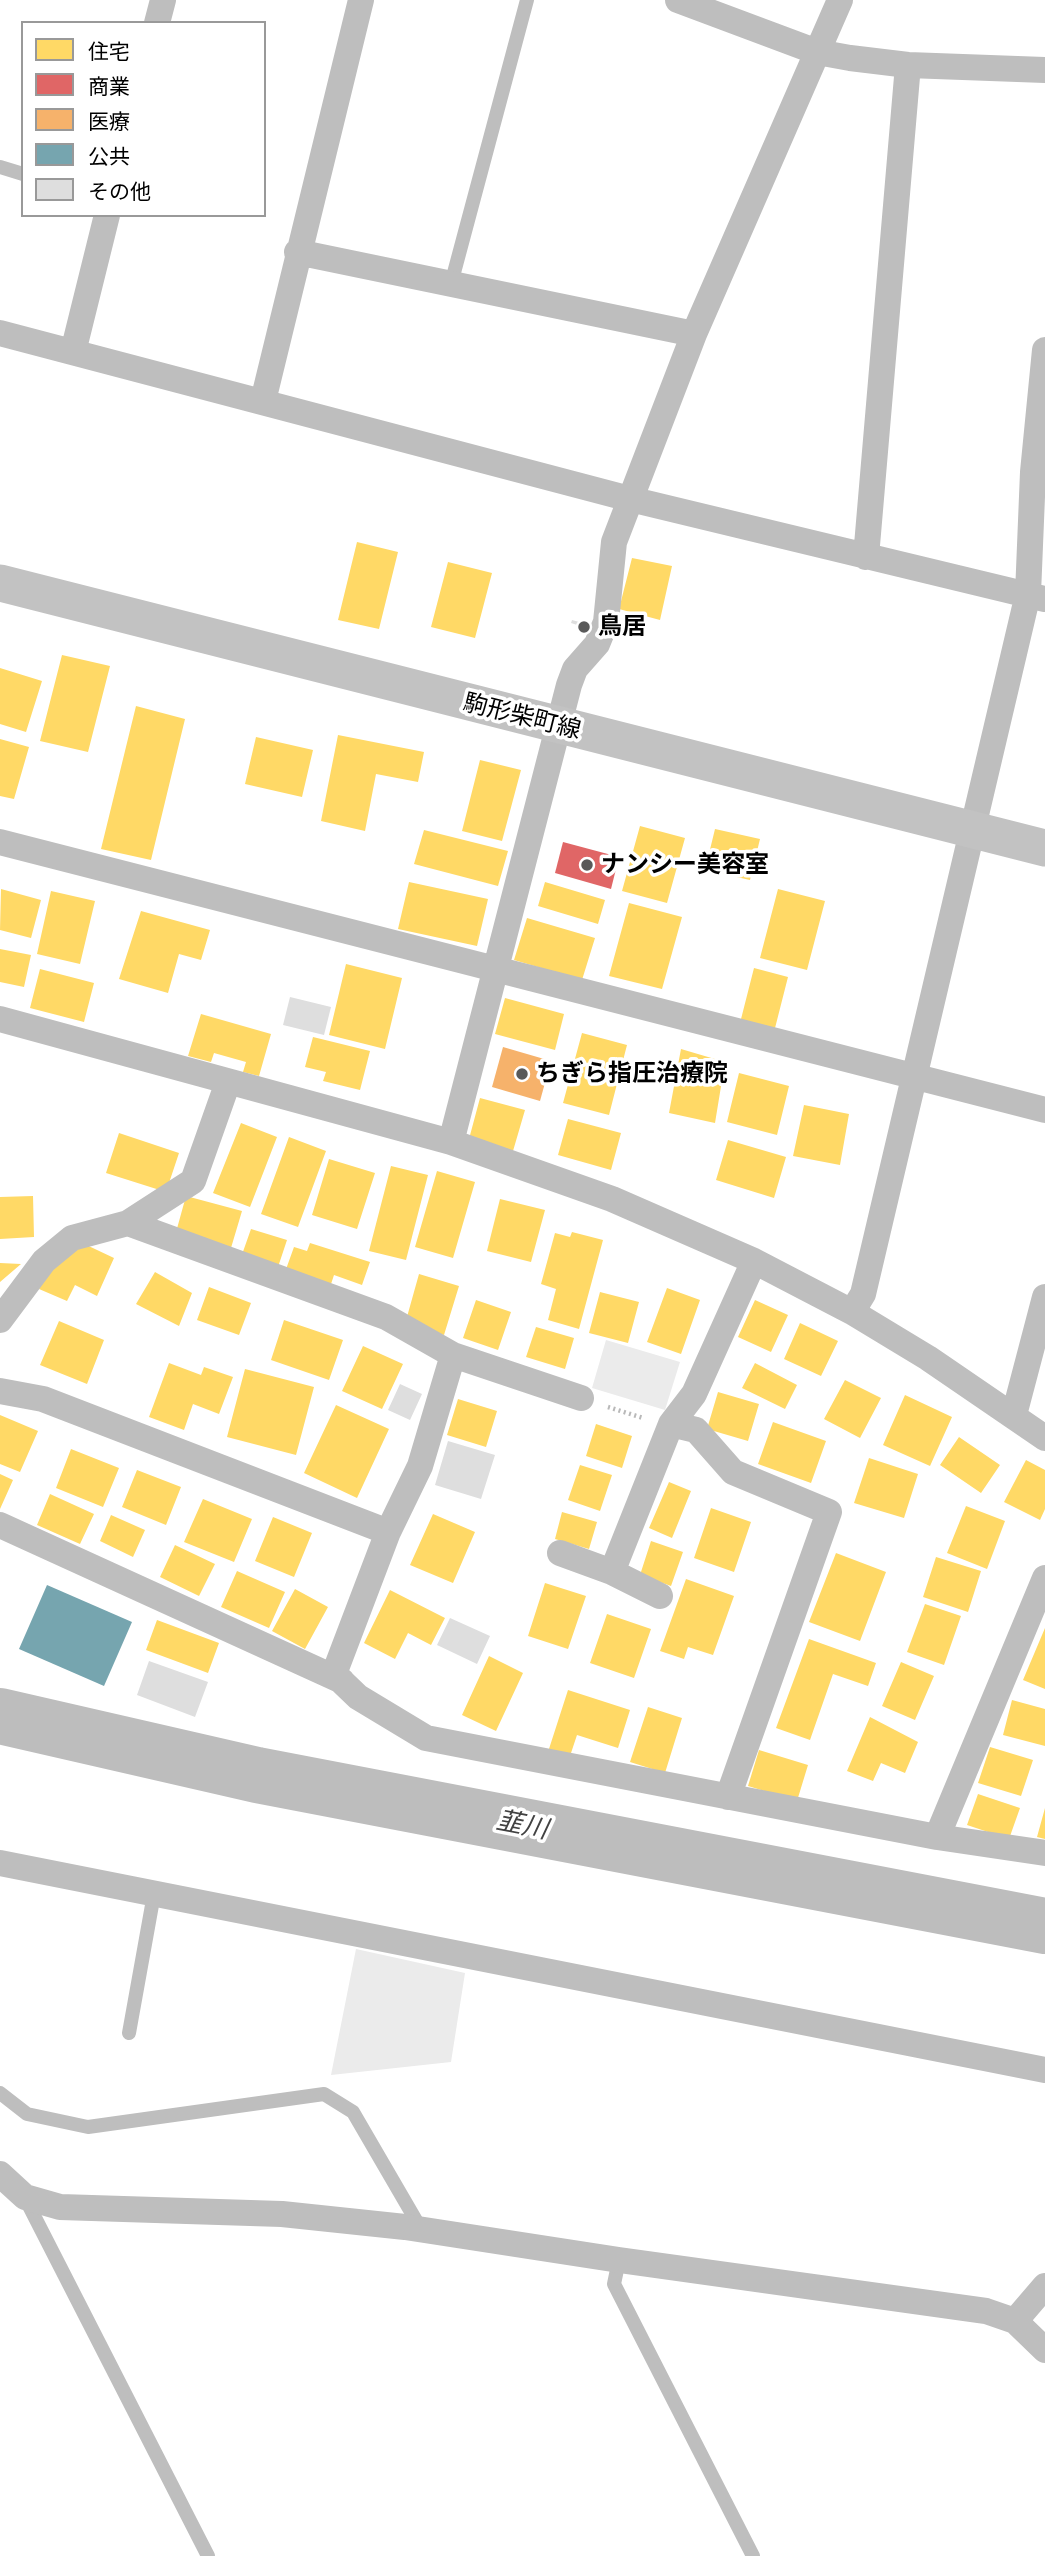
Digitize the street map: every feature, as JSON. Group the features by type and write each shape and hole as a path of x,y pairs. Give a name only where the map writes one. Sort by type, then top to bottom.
{"main road":[{"name":"駒形柴町線","path":"0,583 1045,848"}],"street":[{"path":"158,21 163,0"},
{"path":"264,401 297,252 361,0"},
{"path":"678,0 817,52 908,65 1045,70"},
{"path":"451,1142 558,726 575,669 603,632 611,554 694,334 840,0"},
{"path":"866,557 908,65"},
{"path":"73,352 107,217"},
{"path":"297,252 694,334"},
{"path":"0,333 630,499 1036,597"},
{"path":"852,1312 863,1294 970,831 1036,597 1045,350"},
{"path":"0,842 1045,1110"},
{"path":"0,1019 451,1142 612,1199 754,1261 852,1312 1014,1415 1045,1438"},
{"path":"0,1320 44,1261 72,1238 128,1223 194,1181 228,1082"},
{"path":"128,1223 386,1317 453,1355 581,1398"},
{"path":"612,1572 671,1424 694,1394 754,1261"},
{"path":"1014,1415 1045,1297"},
{"path":"453,1355 420,1466 388,1532 334,1674 358,1697 426,1738 937,1838 1045,1853"},
{"path":"0,1391 43,1399 388,1532"},
{"path":"671,1424 696,1430 733,1472 829,1512 728,1797"},
{"path":"0,1525 342,1681"},
{"path":"560,1553 612,1572 660,1596"},
{"path":"937,1838 1045,1578"},
{"path":"0,1863 1045,2070"},
{"path":"0,2174 25,2197 60,2207 282,2214 421,2229 619,2260 986,2311 1014,2321 1045,2350"},
{"path":"1014,2321 1045,2286"}],"lane":[{"path":"451,284 527,0"},
{"path":"0,167 21,173"},
{"path":"129,2033 154,1894"},
{"path":"0,2093 27,2114 88,2127 324,2094 353,2112 421,2229"},
{"path":"25,2197 208,2556"},
{"path":"619,2260 614,2284 753,2556"}],"path":[{"path":"581,1398 658,1423 671,1424"}],"shaded area":[{"path":"606,1340 680,1362 665,1410 592,1388"},
{"path":"356,1949 465,1973 451,2062 331,2075"}],"building: 住宅":[{"path":"357,542 398,552 379,629 338,620"},
{"path":"632,558 672,566 660,620 619,609"},
{"path":"448,562 492,573 475,638 431,627"},
{"path":"62,655 110,666 88,752 40,741"},
{"path":"0,668 42,681 26,732 0,724"},
{"path":"136,706 185,719 151,860 101,849"},
{"path":"338,735 424,752 418,782 376,774 365,831 321,821"},
{"path":"256,737 313,750 302,797 245,784"},
{"path":"0,739 29,747 14,799 0,796"},
{"path":"480,760 521,770 502,841 462,831"},
{"path":"640,826 685,838 667,903 622,891"},
{"path":"715,829 760,839 750,880 705,870"},
{"path":"424,830 508,851 498,886 414,864"},
{"path":"409,882 488,899 477,946 398,929"},
{"path":"545,882 605,900 598,924 538,906"},
{"path":"1,889 41,900 31,938 0,930"},
{"path":"778,889 825,901 807,970 760,958"},
{"path":"51,891 95,901 80,964 37,954"},
{"path":"629,903 682,917 662,989 609,976"},
{"path":"141,911 210,930 201,960 179,954 168,993 119,979"},
{"path":"527,918 595,938 582,980 514,960"},
{"path":"0,949 31,955 24,987 0,982"},
{"path":"346,964 402,978 385,1049 329,1035"},
{"path":"754,968 788,977 774,1032 740,1023"},
{"path":"40,969 94,983 84,1022 30,1008"},
{"path":"505,998 564,1014 555,1050 495,1034"},
{"path":"201,1014 271,1034 259,1076 243,1072 246,1062 214,1053 211,1062 188,1056"},
{"path":"582,1033 627,1045 609,1115 563,1103"},
{"path":"313,1037 370,1051 360,1090 323,1081 326,1072 305,1067"},
{"path":"681,1049 725,1062 715,1123 669,1113"},
{"path":"739,1073 789,1086 777,1135 727,1122"},
{"path":"480,1098 525,1110 513,1151 469,1139"},
{"path":"804,1105 849,1114 840,1165 793,1156"},
{"path":"568,1119 621,1133 611,1170 558,1155"},
{"path":"241,1123 277,1137 250,1207 213,1193"},
{"path":"119,1133 179,1153 166,1192 106,1173"},
{"path":"289,1137 326,1151 298,1227 261,1214"},
{"path":"728,1140 786,1157 774,1198 716,1180"},
{"path":"329,1159 375,1173 357,1229 312,1215"},
{"path":"391,1166 428,1175 406,1260 369,1251"},
{"path":"437,1171 475,1182 453,1258 415,1247"},
{"path":"33,1196 34,1237 0,1239 0,1197"},
{"path":"186,1196 242,1211 228,1258 173,1243"},
{"path":"500,1199 545,1210 531,1262 487,1251"},
{"path":"251,1229 287,1240 275,1276 239,1263"},
{"path":"572,1232 603,1240 579,1329 548,1320 556,1289 541,1284 555,1233 570,1237"},
{"path":"78,1241 114,1258 97,1296 75,1285 67,1301 39,1289 50,1266"},
{"path":"310,1243 370,1262 362,1285 334,1275 330,1287 285,1272 294,1247 307,1251"},
{"path":"0,1263 21,1264 0,1282"},
{"path":"155,1272 192,1293 179,1326 136,1304"},
{"path":"419,1274 459,1286 444,1335 405,1324"},
{"path":"209,1287 251,1303 239,1335 197,1320"},
{"path":"667,1288 700,1300 681,1354 647,1342"},
{"path":"600,1292 639,1302 628,1343 589,1333"},
{"path":"476,1300 511,1312 498,1350 463,1338"},
{"path":"755,1300 788,1315 771,1352 738,1337"},
{"path":"284,1320 343,1340 329,1380 271,1360"},
{"path":"59,1321 104,1340 87,1384 40,1365"},
{"path":"800,1323 838,1341 821,1376 784,1359"},
{"path":"536,1327 574,1338 565,1369 526,1357"},
{"path":"363,1346 403,1364 382,1409 342,1391"},
{"path":"169,1363 201,1375 204,1367 233,1377 219,1414 193,1404 184,1430 149,1417"},
{"path":"755,1363 797,1385 785,1409 742,1388"},
{"path":"245,1369 314,1387 296,1455 227,1437"},
{"path":"845,1380 881,1398 860,1438 824,1419"},
{"path":"718,1392 759,1404 748,1441 707,1429"},
{"path":"905,1395 952,1417 930,1466 883,1445"},
{"path":"458,1399 497,1411 486,1447 447,1435"},
{"path":"336,1405 389,1429 357,1498 304,1473"},
{"path":"0,1415 38,1431 20,1472 0,1464"},
{"path":"773,1422 826,1441 811,1483 758,1464"},
{"path":"596,1424 632,1436 622,1468 586,1456"},
{"path":"959,1437 1000,1465 981,1493 940,1465"},
{"path":"71,1449 119,1468 103,1507 56,1488"},
{"path":"869,1458 918,1474 904,1518 854,1503"},
{"path":"1026,1460 1045,1470 1045,1509 1040,1520 1004,1502"},
{"path":"580,1465 612,1475 600,1511 568,1500"},
{"path":"137,1470 181,1487 166,1525 122,1507"},
{"path":"0,1474 13,1480 0,1509"},
{"path":"669,1482 691,1491 672,1538 649,1528"},
{"path":"50,1494 94,1514 80,1544 37,1525"},
{"path":"203,1499 252,1519 234,1562 184,1542"},
{"path":"966,1506 1005,1521 987,1569 947,1553"},
{"path":"711,1508 751,1522 734,1572 694,1558"},
{"path":"562,1512 597,1522 589,1549 555,1539"},
{"path":"433,1514 475,1532 453,1583 410,1565"},
{"path":"111,1515 145,1530 133,1557 100,1541"},
{"path":"273,1517 312,1533 294,1577 255,1561"},
{"path":"651,1541 683,1552 671,1586 640,1575"},
{"path":"175,1545 215,1564 199,1596 160,1577"},
{"path":"836,1553 886,1572 860,1641 809,1622"},
{"path":"936,1557 981,1571 968,1612 923,1597"},
{"path":"237,1571 285,1592 269,1628 221,1607"},
{"path":"686,1579 734,1596 713,1655 688,1647 684,1659 660,1651"},
{"path":"545,1583 586,1596 568,1649 528,1636"},
{"path":"295,1589 328,1607 305,1649 272,1631"},
{"path":"390,1590 445,1618 431,1645 408,1633 395,1659 364,1643"},
{"path":"925,1604 961,1616 944,1665 907,1652"},
{"path":"607,1614 651,1629 634,1678 590,1663"},
{"path":"157,1620 219,1643 208,1673 146,1650"},
{"path":"1045,1628 1045,1689 1023,1680"},
{"path":"809,1639 876,1663 868,1686 833,1674 810,1740 776,1728"},
{"path":"489,1656 523,1673 496,1731 462,1715"},
{"path":"901,1662 934,1676 915,1720 882,1706"},
{"path":"568,1690 630,1710 618,1748 577,1735 569,1759 548,1752"},
{"path":"1012,1700 1045,1709 1045,1746 1003,1735"},
{"path":"648,1707 682,1718 665,1773 630,1762"},
{"path":"870,1717 918,1742 905,1773 881,1763 873,1781 847,1771"},
{"path":"990,1747 1033,1760 1021,1796 978,1783"},
{"path":"759,1750 808,1765 797,1801 748,1786"},
{"path":"978,1794 1020,1808 1009,1839 967,1825"},
{"path":"1045,1808 1045,1839 1037,1837"}],"building: 商業":[{"name":"ナンシー美容室","path":"563,842 619,857 611,889 555,873"}],"building: 医療":[{"name":"ちぎら指圧治療院","path":"503,1047 551,1061 540,1101 492,1087"}],"building: 公共":[{"path":"47,1585 132,1622 104,1686 19,1649"}],"building: その他":[{"path":"572,620 597,627 596,631 571,623"},
{"path":"290,997 331,1007 324,1035 283,1025"},
{"path":"400,1384 422,1394 410,1420 388,1410"},
{"path":"448,1441 495,1455 481,1499 435,1485"},
{"path":"450,1618 490,1636 477,1664 437,1645"},
{"path":"149,1661 208,1682 195,1717 137,1695"}],"waterway":[{"name":"韮川","path":"0,1716 257,1775 1045,1926"}],"place":[{"name":"鳥居","path":"584,627"},
{"name":"ナンシー美容室","path":"587,865"},
{"name":"ちぎら指圧治療院","path":"522,1074"}]}
